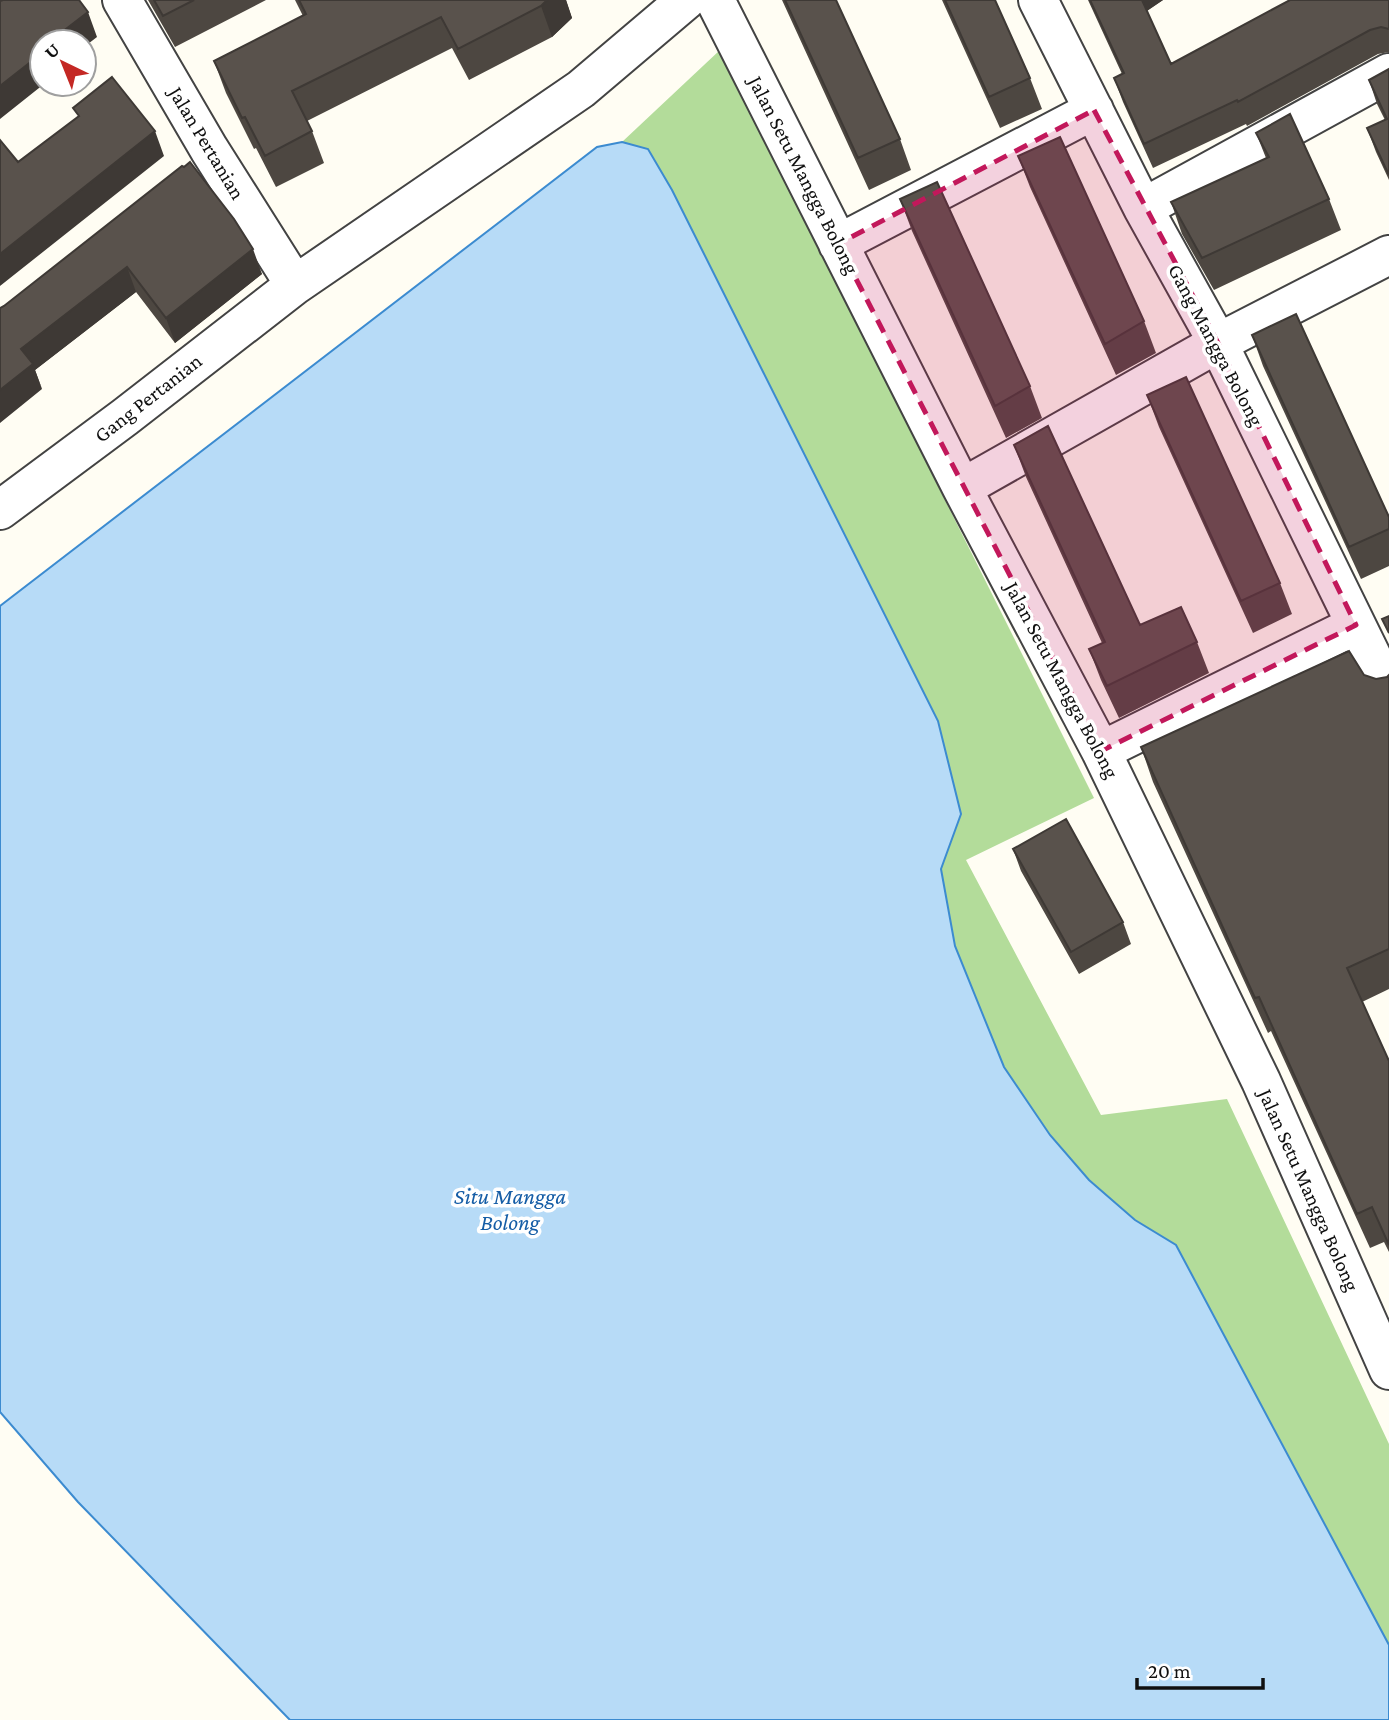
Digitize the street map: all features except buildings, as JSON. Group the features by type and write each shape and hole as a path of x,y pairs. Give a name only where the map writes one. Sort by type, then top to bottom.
{"street":[{"name":"Jalan Pertanian","path":"122,0 209,149 295,285"},
{"path":"295,285 581,89 686,0"},
{"name":"Jalan Setu Mangga Bolong","path":"715,0 962,488 1101,751 1261,1081 1389,1370"},
{"name":"Gang Mangga Bolong","path":"1038,0 1143,208 1218,343 1389,692"},
{"path":"1143,208 1389,73"},
{"path":"838,244 1094,110"},
{"path":"177,174 209,149"},
{"path":"962,488 1218,343 1389,255"},
{"name":"Gang Pertanian","path":"0,510 295,285"},
{"path":"1101,751 1356,625"}],"highlighted area":[{"path":"1094,110 1218,343 1356,625 1101,751 838,244"}],"green space":[{"path":"720,50 1094,798 966,860 1101,1115 1227,1099 1389,1444 1389,1645 1176,1245 1135,1220 1089,1180 1050,1135 1004,1067 955,946 941,869 961,814 938,721 672,190 648,149 622,142"}],"water":[{"name":"Situ Mangga Bolong","path":"622,142 648,149 672,190 938,721 961,814 941,869 955,946 1004,1067 1050,1135 1089,1180 1135,1220 1176,1245 1389,1645 1389,1720 290,1720 78,1502 0,1412 0,606 597,147"}]}
